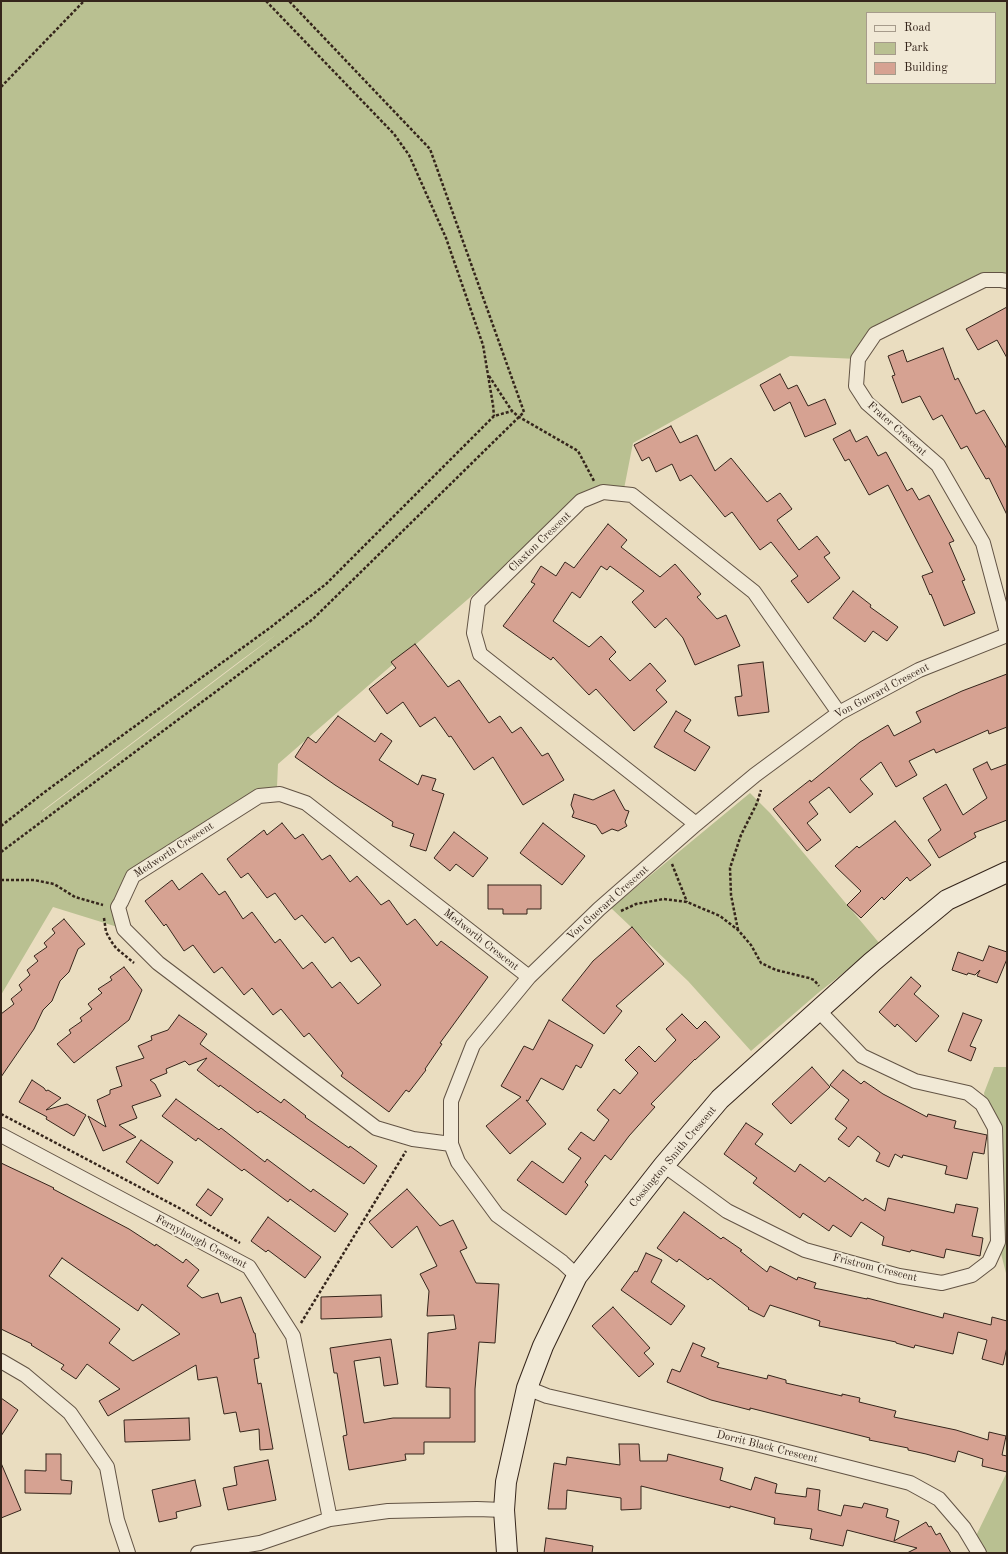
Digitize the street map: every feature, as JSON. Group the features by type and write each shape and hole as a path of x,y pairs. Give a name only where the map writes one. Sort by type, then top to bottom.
{"street":[{"name":"Frater Crescent","path":"1007,281 984,280 875,334 858,359 856,386 867,403 938,465 983,543 1007,634"},
{"name":"Claxton Crescent","path":"696,824 480,654 474,633 478,602 581,501 603,492 632,495 754,592 838,713"},
{"name":"Von Guerard Crescent","path":"577,1276 562,1262 497,1215 458,1162 451,1144 451,1101 474,1045 529,977 599,909 666,852 696,824 755,775 838,713 919,670 1007,634"},
{"name":"Medworth Crescent","path":"451,1144 413,1139 376,1128 158,963 124,928 118,907 133,876 259,796 280,794 306,803 529,977"},
{"name":"Cossington Smith Crescent","path":"508,1553 504,1510 506,1482 527,1388 543,1346 577,1276 664,1165 720,1099 872,962 947,900 1007,872"},
{"name":"Fristrom Crescent","path":"664,1165 727,1210 805,1250 899,1276 942,1283 972,1275 989,1262 998,1242 996,1135 995,1128 982,1104 968,1093 915,1081 862,1056 819,1011"},
{"name":"Fernyhough Crescent","path":"1,1135 249,1267 293,1336 330,1519"},
{"path":"1,1362 25,1375 70,1413 107,1467 117,1520 128,1553"},
{"name":"Dorrit Black Crescent","path":"527,1388 547,1396 752,1443 910,1483 939,1498 964,1528 979,1553"},
{"path":"198,1553 261,1548 330,1519 388,1510 504,1510"}],"path":[{"path":"1,87 84,1"},
{"path":"266,1 394,134 409,155 446,238 483,345 494,416"},
{"path":"1,852 313,619 524,412 430,149 289,1"},
{"path":"488,374 512,411 519,417 578,450 600,494"},
{"path":"1,826 46,791 271,627 326,584 494,416 512,411"},
{"path":"738,930 731,896 730,868 741,835 761,793 760,784 755,775"},
{"path":"666,852 678,876 687,902"},
{"path":"1,880 34,880 54,884 76,897 105,906"},
{"path":"599,909 607,911 621,911 636,904 664,899 687,902 720,916 738,930 751,945 761,963 776,970 814,980 821,988"},
{"path":"1,1114 181,1209 245,1246 249,1267"},
{"path":"293,1336 406,1151"}],"green space":[{"path":"1,1 1007,1 1007,278 984,280 875,334 858,359 790,356 633,443 623,494 581,501 278,764 277,787 133,876 121,902 124,929 53,907 1,995","holes":["277,634 42,812 240,661"]},
{"path":"750,793 770,813 880,944 818,993 751,1051 688,981 611,908"},
{"path":"994,1067 1007,1067 1007,1277 998,1242 997,1168 984,1093"},
{"path":"1007,1472 1007,1553 975,1553 973,1542"}],"building":[{"path":"1007,307 1007,358 997,340 978,350 966,329"},
{"path":"943,348 955,380 958,378 976,414 984,410 1007,449 1007,515 989,478 986,479 967,446 961,449 942,415 933,420 920,396 902,403 892,376 895,375 888,356 903,350 907,362"},
{"path":"780,374 788,389 797,385 808,406 825,399 836,424 805,437 790,402 774,411 760,385"},
{"path":"671,426 680,443 697,435 715,471 731,458 767,502 780,493 792,509 777,520 799,550 817,536 830,553 824,557 840,578 808,603 791,581 798,576 771,542 760,550 732,512 725,517 691,475 680,481 672,464 656,472 649,457 642,461 634,445"},
{"path":"850,430 856,442 867,436 878,456 886,452 907,491 912,488 919,500 929,495 954,541 949,543 965,580 962,581 975,613 944,626 922,576 933,572 888,485 869,495 849,459 845,461 833,439"},
{"path":"608,524 627,540 621,547 660,577 675,564 701,594 697,597 717,619 726,615 740,646 695,665 683,638 666,618 655,628 632,602 644,591 610,566 607,570 601,566 580,598 572,592 553,621 589,647 601,636 616,652 609,659 630,681 650,663 666,681 656,690 667,702 634,731 596,689 589,695 553,657 551,660 503,626 535,584 531,582 541,566 556,576 565,562 574,568"},
{"path":"853,591 871,605 870,607 898,627 887,641 873,631 865,642 833,618"},
{"path":"415,644 448,687 459,680 489,723 500,716 512,733 521,727 542,756 548,753 564,780 523,805 493,757 474,770 451,736 449,737 435,717 420,727 403,702 387,714 369,689 396,668 391,662"},
{"path":"763,662 769,712 738,716 735,697 742,696 738,665"},
{"path":"1007,674 1007,727 989,734 988,730 936,753 934,749 909,761 917,775 896,787 881,762 860,779 873,794 850,813 829,787 809,802 818,814 807,823 821,840 807,851 773,809 810,780 811,782 860,742 888,725 894,736 921,722 916,712 962,691"},
{"path":"676,711 691,720 684,731 710,747 695,771 654,747"},
{"path":"338,716 375,742 381,733 392,741 379,760 418,785 422,775 436,779 432,790 444,794 426,851 410,846 414,834 392,826 393,822 335,785 295,757 308,737 316,743"},
{"path":"987,762 991,770 1007,764 1007,820 974,833 976,837 939,858 928,840 941,830 923,798 946,784 963,815 987,798 973,769"},
{"path":"614,790 625,810 629,811 625,822 627,826 618,831 612,829 602,834 596,825 572,817 574,812 571,805 574,794 593,800"},
{"path":"895,821 931,865 910,881 907,877 884,900 882,897 861,918 847,905 861,891 835,866 857,846 859,848"},
{"path":"282,823 295,839 303,834 322,860 330,855 350,882 357,876 381,905 389,900 407,925 415,919 437,946 441,941 488,977 440,1043 442,1044 425,1069 426,1070 409,1092 406,1090 389,1112 341,1076 343,1073 309,1033 304,1037 281,1009 273,1015 252,988 244,995 222,967 214,973 193,945 184,951 166,924 164,926 145,901 172,880 179,890 202,873 219,895 225,891 243,919 252,912 275,943 280,939 303,969 312,962 332,988 340,982 358,1004 381,985 359,957 351,962 333,937 325,943 302,915 295,920 275,893 267,898 248,873 241,878 227,859 264,830 267,835"},
{"path":"543,823 585,856 562,885 520,853"},
{"path":"454,832 488,858 473,877 456,864 450,871 434,858"},
{"path":"488,885 541,885 541,909 527,909 527,914 503,914 503,909 488,909"},
{"path":"64,919 85,944 78,949 69,972 60,981 52,1001 43,1010 34,1029 1,1077 1,1014 14,1004 11,999 22,990 19,985 30,975 27,970 38,961 34,956 47,947 44,943 55,933 52,929"},
{"path":"632,927 664,964 616,1006 622,1011 604,1034 562,1000 593,961"},
{"path":"989,946 1007,952 1007,959 997,983 977,976 980,970 975,975 968,973 967,975 952,970 958,952 983,961"},
{"path":"124,967 142,990 129,1020 74,1063 57,1044 71,1033 69,1030 82,1021 80,1018 92,1009 88,1004 102,993 98,989 112,980 110,977"},
{"path":"911,977 921,986 914,994 939,1016 916,1042 897,1024 895,1027 879,1012"},
{"path":"963,1013 982,1020 970,1046 976,1048 971,1061 948,1051"},
{"path":"682,1014 697,1029 705,1021 720,1037 695,1059 651,1104 655,1107 629,1136 611,1160 605,1155 585,1182 588,1185 566,1215 517,1180 532,1161 563,1183 581,1158 568,1149 581,1132 594,1141 609,1120 597,1110 614,1089 620,1094 638,1073 625,1060 639,1046 655,1062 676,1040 666,1029"},
{"path":"179,1015 207,1034 200,1044 281,1103 284,1099 306,1116 305,1117 349,1148 350,1146 377,1166 364,1184 260,1111 258,1113 220,1085 219,1087 197,1070 207,1058 189,1065 185,1061 166,1069 167,1073 150,1080 155,1084 161,1096 132,1106 137,1118 119,1125 136,1137 103,1151 88,1116 106,1127 97,1100 110,1094 110,1090 122,1086 116,1067 144,1058 138,1046 152,1040 151,1036 168,1030"},
{"path":"549,1020 593,1045 581,1068 576,1065 563,1090 541,1078 528,1101 526,1100 546,1124 510,1154 486,1126 521,1097 501,1086 524,1046 533,1050"},
{"path":"812,1067 830,1087 791,1124 772,1104"},
{"path":"843,1070 861,1084 864,1081 883,1094 927,1117 928,1114 956,1121 954,1128 987,1135 984,1154 973,1152 967,1179 945,1174 947,1166 903,1155 902,1158 895,1154 889,1167 876,1161 880,1153 858,1136 849,1147 838,1139 847,1128 835,1119 849,1100 830,1085"},
{"path":"32,1080 46,1091 48,1090 61,1098 46,1110 67,1104 86,1115 74,1136 46,1119 47,1117 19,1102"},
{"path":"176,1099 219,1130 221,1128 265,1162 267,1159 311,1192 313,1189 348,1214 335,1232 290,1199 288,1202 244,1169 242,1171 198,1138 196,1141 162,1116"},
{"path":"746,1123 763,1134 755,1144 795,1172 800,1164 825,1182 829,1177 863,1201 865,1198 885,1211 888,1198 954,1213 956,1204 978,1208 972,1236 983,1238 980,1256 946,1249 944,1258 911,1250 910,1252 882,1245 884,1237 861,1222 851,1237 833,1225 829,1231 803,1213 800,1218 753,1183 757,1178 724,1154"},
{"path":"141,1140 173,1162 158,1184 126,1162"},
{"path":"1,1163 54,1188 53,1189 129,1229 155,1246 156,1244 183,1263 186,1259 199,1270 187,1286 202,1298 218,1293 221,1303 241,1297 255,1333 259,1358 254,1359 258,1384 261,1383 273,1449 260,1450 259,1429 240,1432 236,1412 224,1414 217,1377 198,1380 196,1365 108,1416 99,1401 120,1389 87,1364 76,1379 61,1369 64,1365 31,1345 32,1344 1,1329","holes":["62,1258 138,1311 142,1304 180,1334 133,1361 109,1343 120,1329 49,1276"]},
{"path":"208,1189 223,1199 211,1216 196,1205"},
{"path":"407,1189 440,1226 453,1220 467,1248 460,1251 476,1283 499,1284 495,1343 479,1342 475,1389 475,1442 424,1442 424,1454 405,1454 406,1460 349,1470 343,1436 347,1435 337,1373 334,1373 330,1348 391,1339 398,1384 384,1386 380,1357 354,1361 364,1423 393,1418 450,1418 450,1388 426,1387 428,1333 456,1329 454,1315 427,1316 429,1291 420,1274 437,1266 417,1226 392,1248 369,1222"},
{"path":"684,1212 721,1239 723,1237 742,1250 740,1251 767,1272 770,1266 797,1280 798,1277 816,1283 814,1288 867,1298 943,1318 944,1313 991,1325 992,1317 1007,1321 1007,1347 1003,1365 982,1359 987,1340 958,1332 953,1354 915,1345 914,1348 896,1342 819,1326 820,1321 770,1305 764,1317 748,1309 749,1308 710,1278 708,1280 679,1259 677,1262 657,1248"},
{"path":"268,1217 321,1257 305,1278 268,1250 266,1252 251,1241"},
{"path":"646,1253 662,1260 651,1282 685,1306 671,1325 621,1290 635,1271 637,1272"},
{"path":"381,1295 382,1317 321,1319 321,1297"},
{"path":"613,1307 650,1348 644,1353 654,1364 639,1377 592,1326"},
{"path":"693,1343 705,1348 701,1356 719,1363 717,1367 767,1379 768,1375 786,1380 786,1383 842,1396 842,1394 860,1398 859,1402 896,1411 894,1417 956,1430 988,1440 989,1432 1006,1436 1002,1455 1007,1456 1007,1472 982,1466 983,1459 958,1451 955,1462 908,1450 908,1448 869,1440 870,1438 750,1408 750,1410 711,1400 667,1382 672,1369 680,1372"},
{"path":"1,1398 18,1410 1,1436"},
{"path":"189,1418 190,1440 125,1442 124,1420"},
{"path":"619,1444 639,1444 640,1461 667,1461 668,1454 723,1468 720,1480 751,1490 755,1477 777,1484 775,1493 806,1497 807,1488 820,1490 818,1510 841,1516 844,1505 862,1508 864,1503 888,1509 886,1517 899,1521 894,1541 926,1522 929,1527 931,1526 936,1535 940,1533 951,1553 907,1553 917,1548 847,1530 843,1546 810,1539 812,1529 774,1524 775,1518 730,1506 730,1508 641,1486 641,1509 621,1510 621,1498 567,1490 566,1509 548,1509 554,1463 566,1465 567,1457 620,1465"},
{"path":"46,1454 61,1454 61,1480 72,1481 71,1494 25,1493 25,1470 46,1471"},
{"path":"268,1460 276,1500 228,1510 223,1488 237,1485 234,1467"},
{"path":"1,1463 21,1510 1,1518"},
{"path":"195,1480 201,1506 176,1512 177,1518 159,1522 152,1490"},
{"path":"546,1538 593,1546 592,1553 544,1553"}]}
